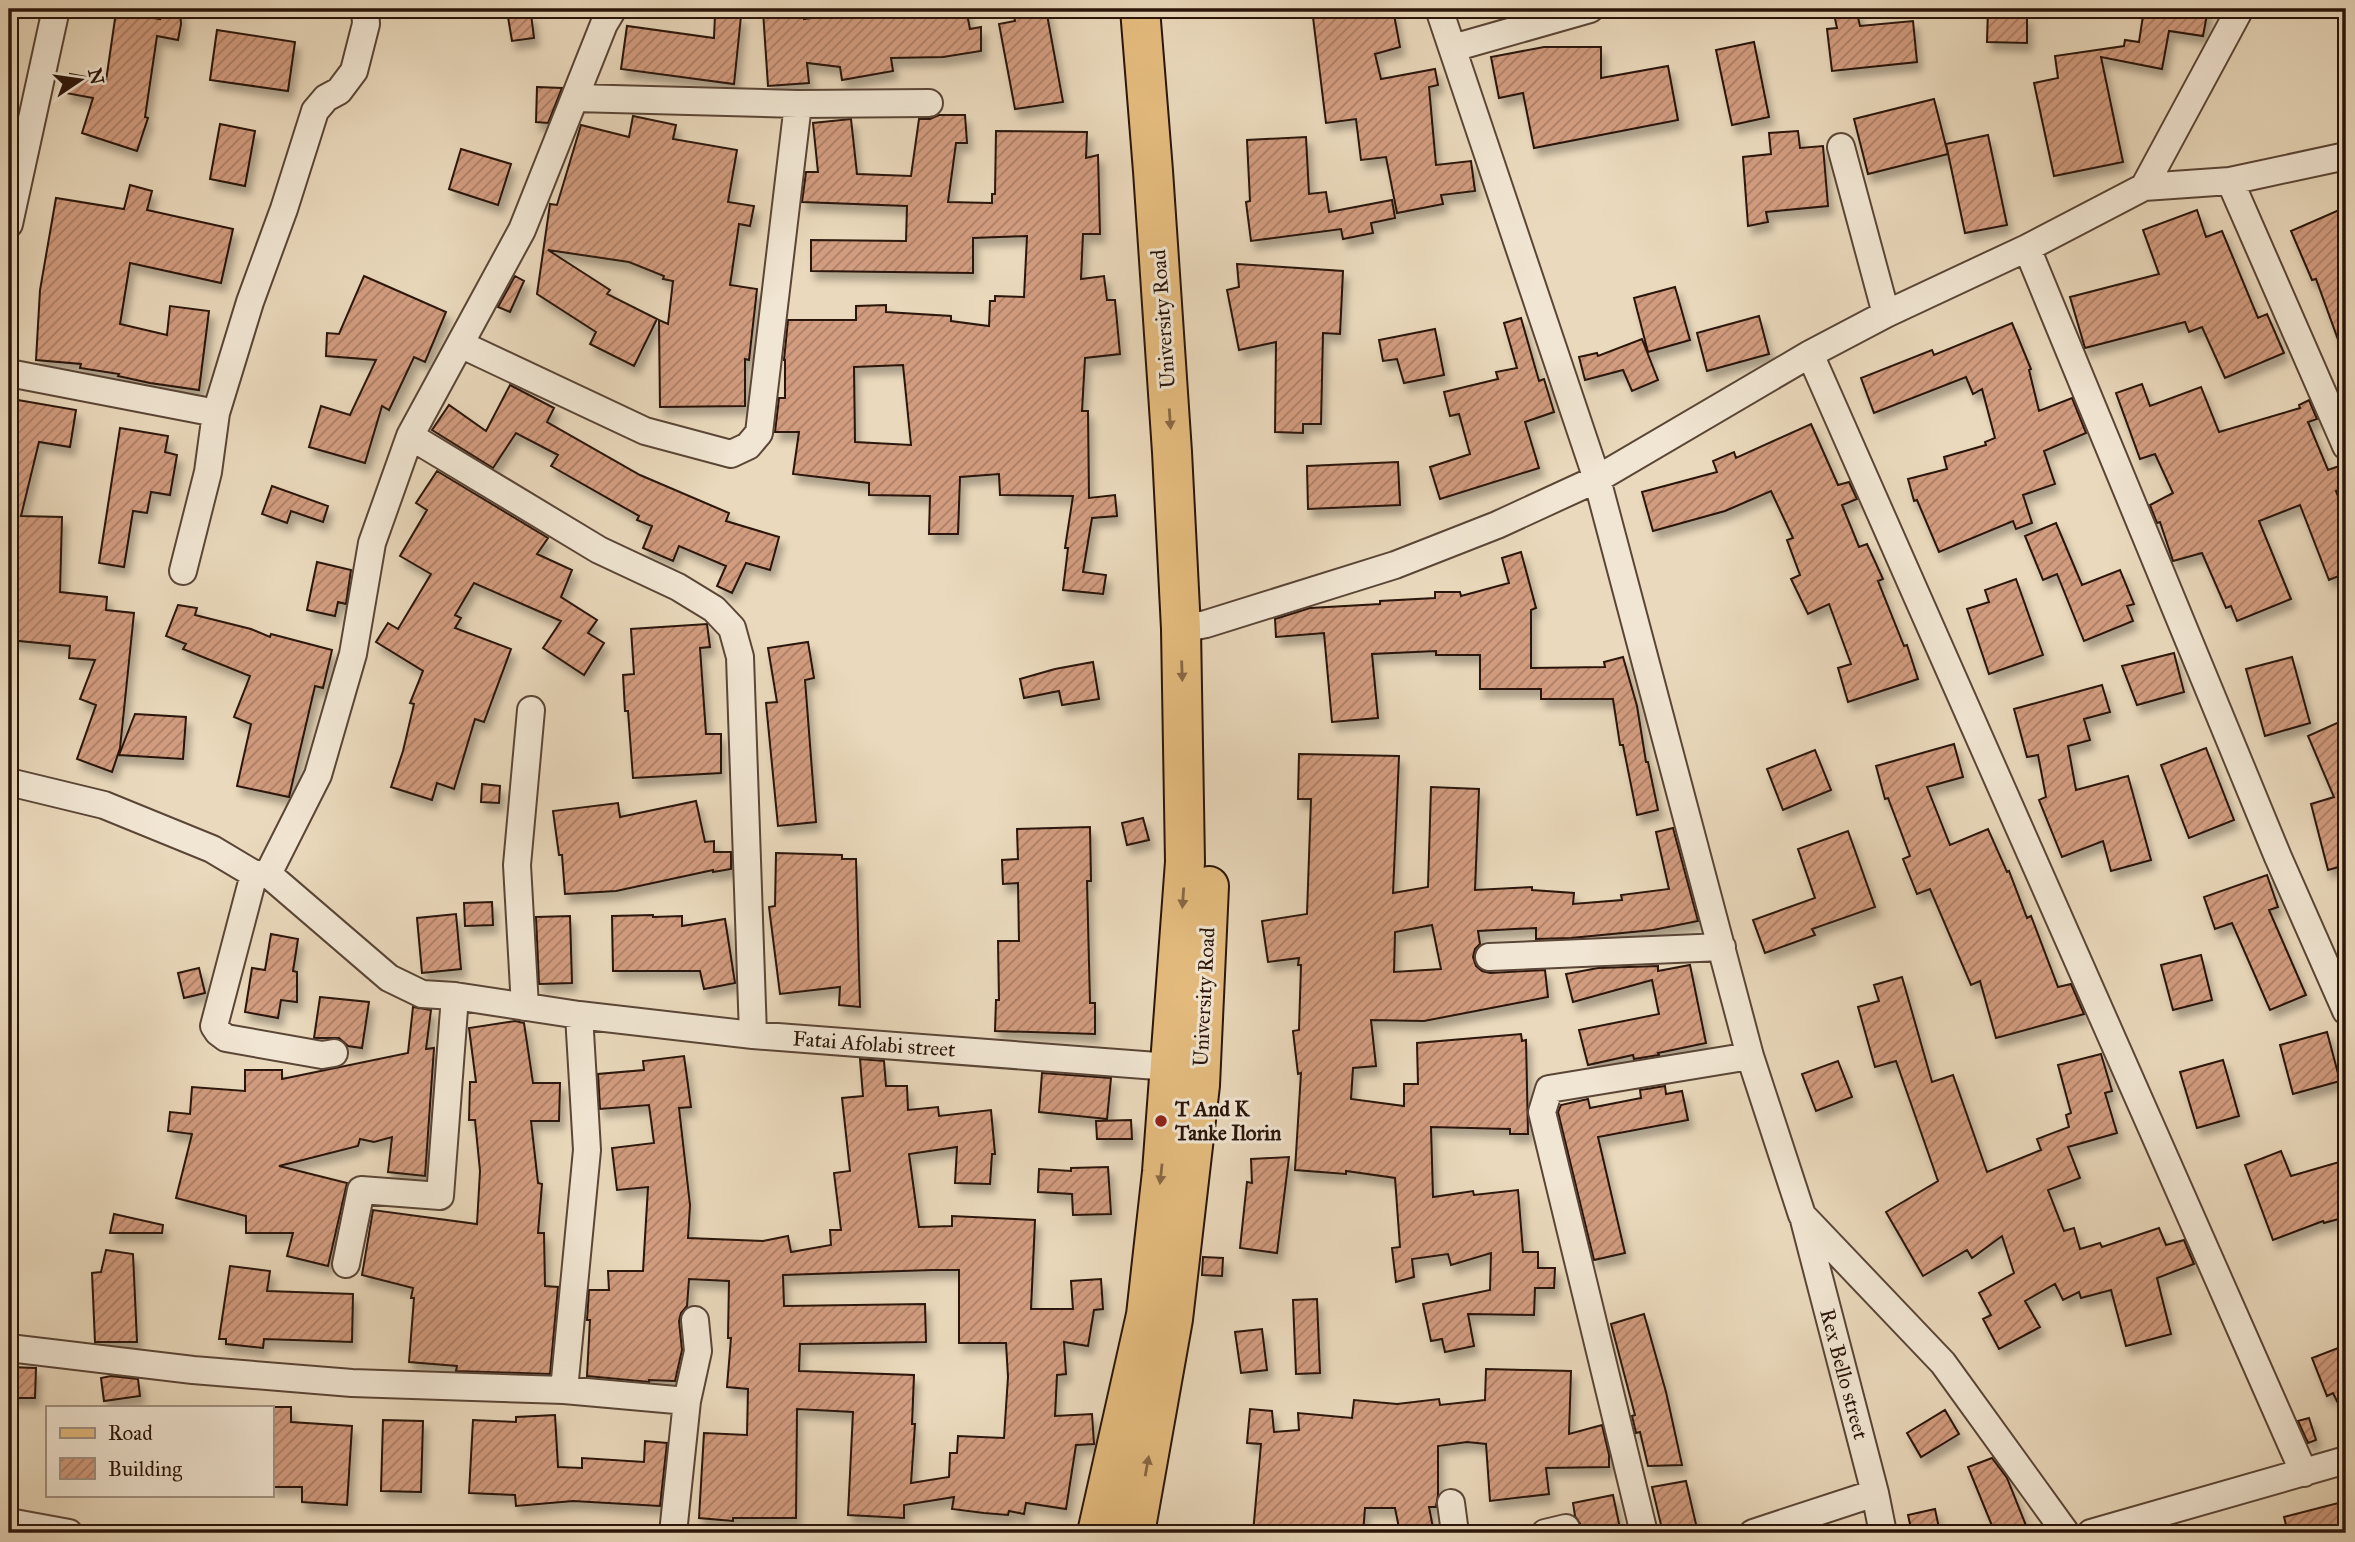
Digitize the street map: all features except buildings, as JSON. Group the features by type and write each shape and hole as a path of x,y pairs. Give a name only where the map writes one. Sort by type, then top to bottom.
{"main road":[{"name":"University Road","path":"1135,1533 1174,1319 1200,1085 1210,863 1211,730 1193,626 1140,9"},
{"name":"University Road","path":"1097,1533 1146,1315 1162,1172 1185,862 1197,450 1162,9"}],"street":[{"path":"9,224 57,9"},
{"path":"183,571 208,472 216,413 250,302 284,209 314,111 326,98 339,92 354,71 366,24 365,9"},
{"path":"334,1053 322,1055 226,1038 214,1026 261,874 318,775 353,654 372,543 410,436 522,230 604,24 613,9"},
{"name":"Rex Bello street","path":"1439,9 1597,480 1750,1056 1802,1215 1875,1493 1883,1533"},
{"path":"1453,48 1590,9"},
{"path":"2144,187 2240,9"},
{"path":"575,98 798,104 929,103"},
{"path":"460,344 645,431 731,454 748,446 759,433 798,104"},
{"path":"1841,147 1886,314"},
{"path":"1193,626 1395,565 1497,526 1597,480 1810,354 1886,314 2027,248 2144,187 2230,181 2346,156"},
{"path":"2230,181 2346,446"},
{"path":"2027,248 2278,857 2346,1011"},
{"path":"1810,354 2304,1473"},
{"path":"9,373 216,413"},
{"path":"410,436 599,550 678,587 714,609 732,628 740,657 753,1035"},
{"path":"525,1007 517,865 530,710"},
{"name":"Fatai Afolabi street","path":"9,782 104,805 212,849 261,874 389,978 422,994 753,1035 1170,1067"},
{"path":"1489,957 1722,947"},
{"path":"346,1264 360,1190 440,1196 455,996"},
{"path":"564,1390 587,1150 579,1015"},
{"path":"1644,1533 1542,1112 1549,1089 1750,1056"},
{"path":"1802,1215 1943,1363 2066,1533"},
{"path":"673,1533 687,1401 698,1351 695,1320"},
{"path":"9,1348 193,1370 352,1383 564,1390 687,1401"},
{"path":"2091,1533 2346,1460"},
{"path":"1753,1533 1875,1493"},
{"path":"1451,1503 1455,1533"},
{"path":"9,1522 69,1533"},
{"path":"1545,1533 1566,1528 1567,1533"}],"place":[{"name":"T And K Tanke Ilorin","path":"1161,1121"}]}
